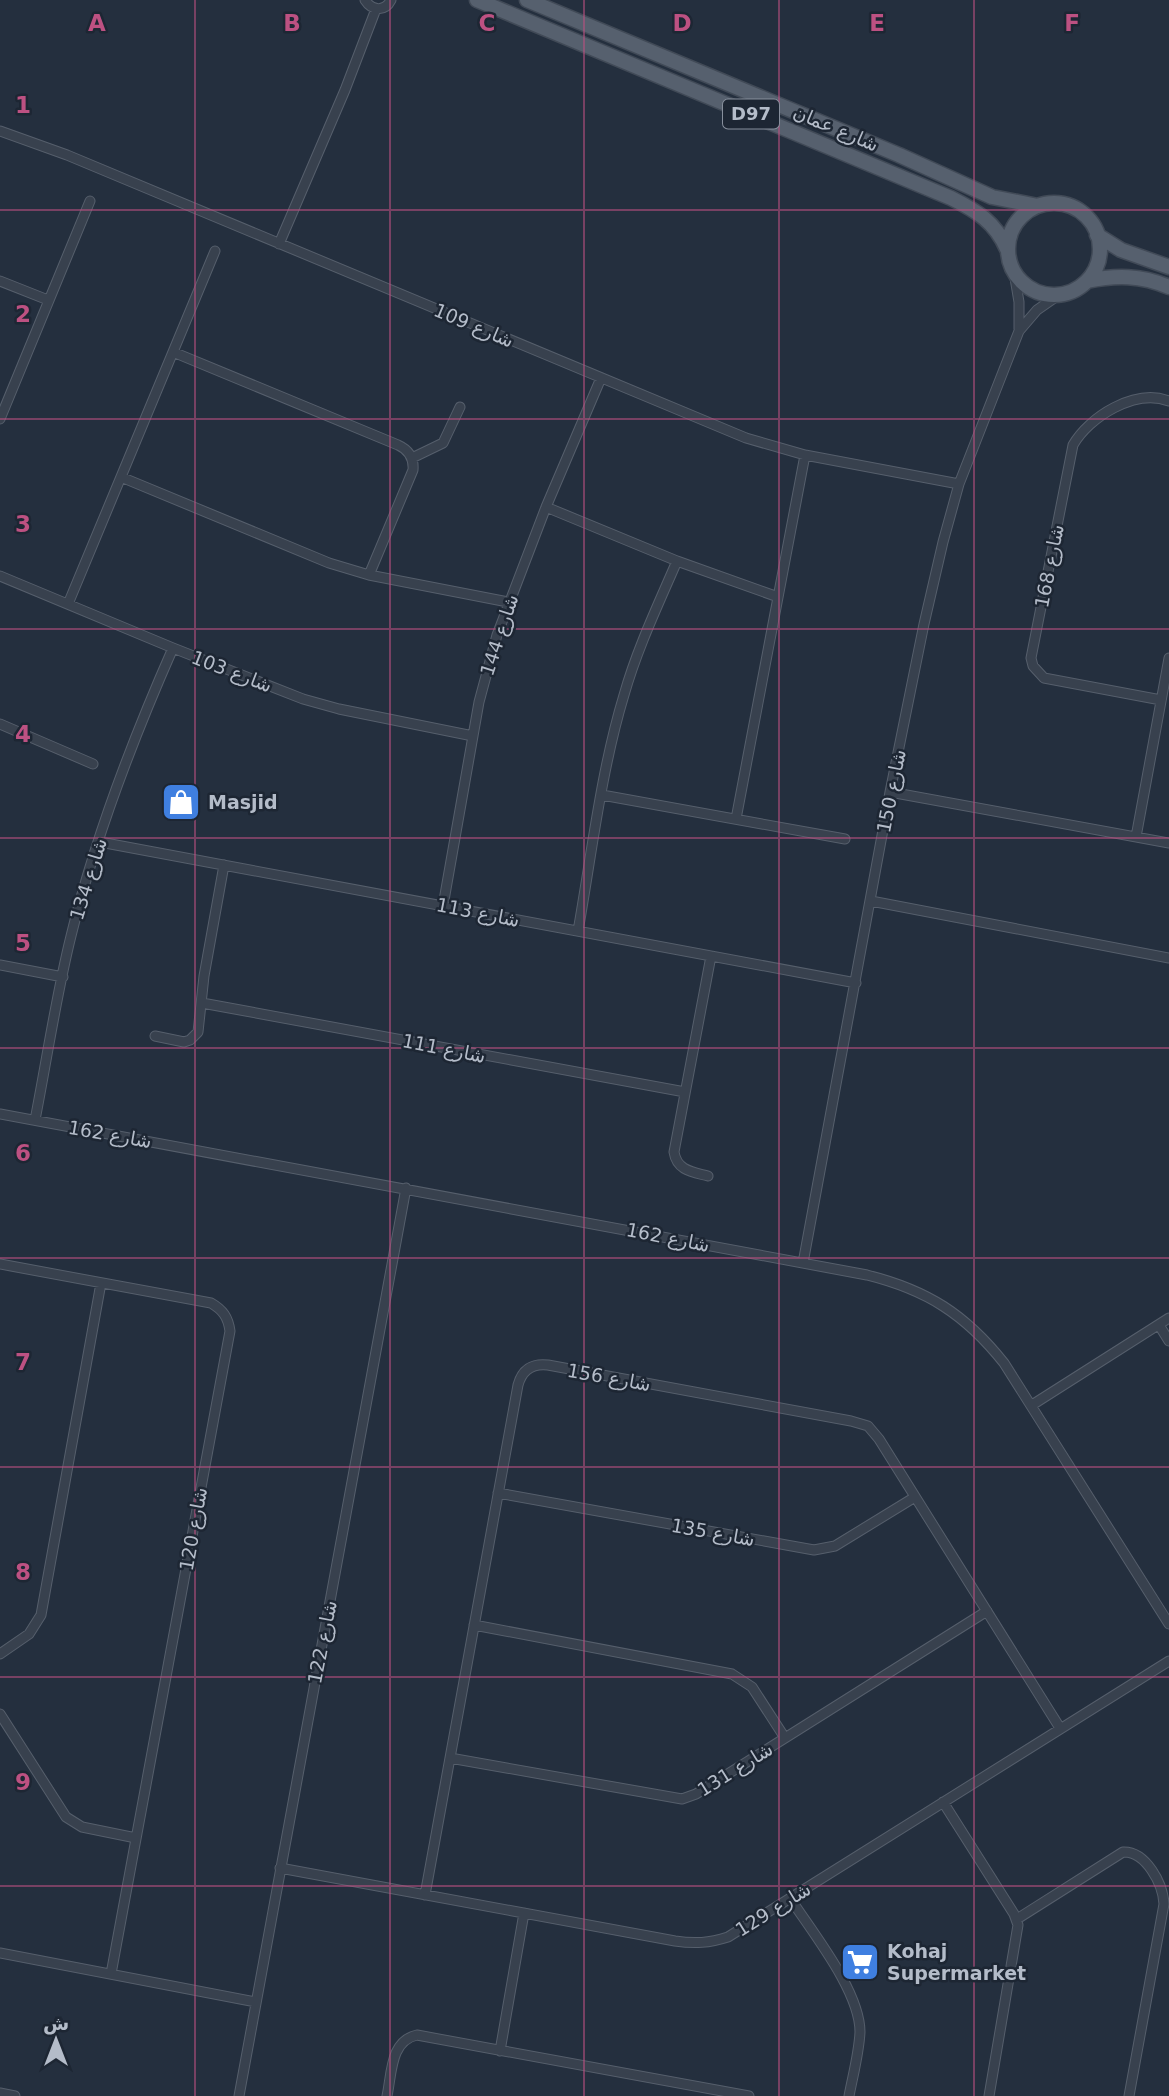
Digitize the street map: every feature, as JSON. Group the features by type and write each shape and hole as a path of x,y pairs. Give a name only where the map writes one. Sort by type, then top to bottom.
{"main road":[{"name":"شارع عمان","path":"477,0 941,194 982,215 1002,236 1007,249"},
{"name":"شارع عمان","path":"527,0 992,197 1038,206"},
{"path":"1097,235 1098,259 1094,271 1087,281 1074,290 1060,294 1047,294 1023,283 1014,272 1007,249 1016,223 1026,213 1038,206 1062,204 1084,215 1097,235 1121,250 1169,267"},
{"path":"1087,281 1109,276 1132,276 1169,287"}],"street":[{"path":"365,0 376,9 386,7 391,0"},
{"path":"279,244 345,90 376,9"},
{"name":"شارع 109","path":"0,131 38,143 746,438 805,455 959,484"},
{"path":"0,419 90,201"},
{"path":"68,604 215,251"},
{"name":"شارع 150","path":"1014,272 1019,302 1019,331"},
{"path":"0,281 48,300"},
{"name":"شارع 150","path":"803,1263 890,792 935,574 959,484 1019,331 1037,310 1060,294"},
{"path":"173,352 398,445 409,453 413,470 369,575"},
{"name":"شارع 144","path":"443,906 487,668 508,602 601,378"},
{"name":"شارع 168","path":"1161,700 1044,678 1038,673 1031,659 1073,445 1086,426 1105,413 1141,398 1153,397 1169,401"},
{"path":"412,458 443,443 460,407"},
{"path":"736,819 805,455"},
{"path":"121,477 320,560 369,575 508,602"},
{"path":"546,507 677,561 778,597"},
{"path":"578,930 617,722 631,672 677,561"},
{"name":"شارع 103","path":"0,576 173,648 318,703 473,736"},
{"name":"شارع 134","path":"35,1120 80,900 145,711 173,648"},
{"path":"1136,837 1169,658"},
{"path":"0,724 93,764"},
{"path":"890,792 1169,843"},
{"path":"602,795 845,839"},
{"name":"شارع 113","path":"100,842 856,983"},
{"path":"155,1036 178,1041 190,1040 198,1032 204,976 224,865"},
{"path":"871,901 1169,958"},
{"path":"708,1176 684,1169 675,1158 674,1152 711,956"},
{"path":"0,965 63,977"},
{"name":"شارع 111","path":"202,1003 685,1092"},
{"name":"شارع 162","path":"0,1114 803,1263 894,1282 920,1292 944,1305 986,1341 1032,1405 1169,1624"},
{"name":"شارع 122","path":"239,2096 406,1188"},
{"name":"شارع 120","path":"0,1264 211,1303 225,1314 230,1331 111,1974"},
{"path":"0,1654 29,1634 41,1615 101,1283"},
{"path":"1032,1405 1169,1318"},
{"path":"1159,1325 1169,1341"},
{"name":"شارع 156","path":"425,1895 520,1378 532,1366 540,1364 860,1422 874,1432 1060,1728"},
{"name":"شارع 135","path":"498,1493 814,1550 835,1546 915,1497"},
{"name":"شارع 131","path":"450,1758 682,1799 696,1794 987,1611"},
{"path":"474,1625 732,1674 752,1686 785,1738"},
{"name":"شارع 129","path":"280,1868 693,1944 711,1942 728,1937 1169,1661"},
{"path":"0,1714 66,1817 82,1827 136,1838"},
{"path":"943,1802 1017,1919 1018,1938 989,2096"},
{"path":"1017,1919 1123,1852 1132,1852 1139,1856 1157,1881 1164,1904 1129,2096"},
{"path":"790,1898 846,1985 858,2014 858,2048 849,2096"},
{"path":"500,2051 524,1913"},
{"path":"0,1953 256,2002"},
{"path":"387,2096 396,2049 408,2037 426,2036 749,2096"},
{"path":"0,2093 15,2096"}],"place":[{"name":"Masjid","path":"181,802"},
{"name":"Kohaj Supermarket","path":"860,1962"}]}
